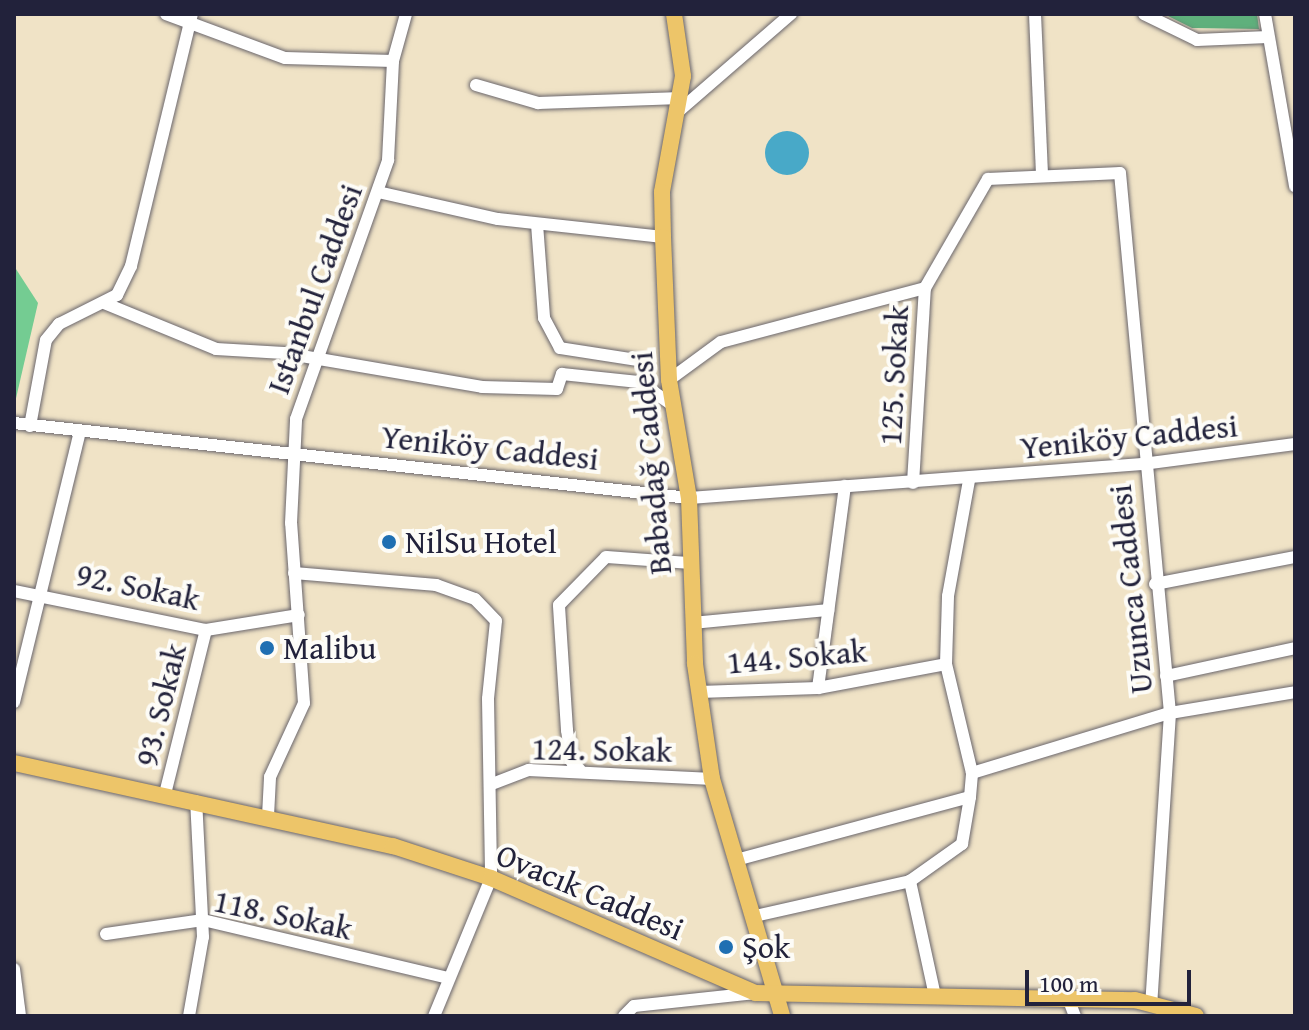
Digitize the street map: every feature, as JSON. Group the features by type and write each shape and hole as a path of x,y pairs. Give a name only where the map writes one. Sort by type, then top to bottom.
{"main road":[{"name":"Babadağ Caddesi","path":"674,14 681,104 662,192 663,237 669,380 689,498 689,563 699,692 712,779 755,916 782,1016"},
{"name":"Ovacık Caddesi","path":"14,763 268,816 491,878 755,993 777,996 1068,998 1151,1003 1196,1016"}],"street":[{"path":"166,14 190,19 285,58 393,61"},
{"name":"Istanbul Caddesi","path":"268,816 270,777 304,703 296,661 299,615 294,573 296,419 315,357 378,192 393,121 393,61 406,14"},
{"path":"476,85 538,103 681,104 791,14"},
{"path":"1035,14 1042,174"},
{"path":"1144,14 1197,40 1268,37"},
{"path":"1265,14 1295,186"},
{"path":"30,426 46,340 59,324 104,303 131,266 190,19"},
{"name":"125. Sokak","path":"913,483 925,288 988,179 1042,174 1120,173"},
{"name":"Uzunca Caddesi","path":"1120,173 1143,464 1170,713 1151,1003"},
{"path":"378,192 537,224 663,237"},
{"path":"537,224 544,318 560,348 643,361"},
{"path":"669,380 721,342 925,288"},
{"path":"104,303 216,349 315,357 482,387 557,389 562,374 639,382 674,406"},
{"name":"Yeniköy Caddesi","path":"14,423 689,498 969,480 1143,464 1295,444"},
{"path":"14,702 80,432"},
{"path":"755,916 910,881 962,844 972,773 946,664 948,596 969,480"},
{"path":"818,688 845,486"},
{"path":"580,770 567,730 559,605 606,557 689,563"},
{"path":"1155,584 1295,557"},
{"path":"294,573 436,585 492,610 491,878 434,1016"},
{"name":"92. Sokak","path":"14,591 40,592 206,630 299,615"},
{"path":"693,623 828,610"},
{"name":"93. Sokak","path":"165,794 206,630"},
{"path":"1166,676 1295,648"},
{"name":"144. Sokak","path":"699,692 818,688 946,664"},
{"path":"972,773 1170,713 1295,692"},
{"name":"124. Sokak","path":"492,784 529,770 580,770 712,779"},
{"path":"736,860 970,797"},
{"path":"189,1016 201,972 203,920 196,801"},
{"path":"910,881 935,996"},
{"name":"118. Sokak","path":"106,934 203,920 448,978"},
{"path":"14,969 20,1016"},
{"path":"624,1016 634,1006 755,993"},
{"path":"1068,998 1075,1016"}],"green space":[{"path":"1164,14 1257,14 1259,29 1192,28"},
{"path":"14,266 38,303 14,407"}],"water":[{"path":"787,131 803,137 809,153 803,169 787,175 771,169 765,153 771,137"}],"place":[{"name":"NilSu Hotel","path":"389,542"},
{"name":"Malibu","path":"267,648"},
{"name":"Şok","path":"726,947"}]}
